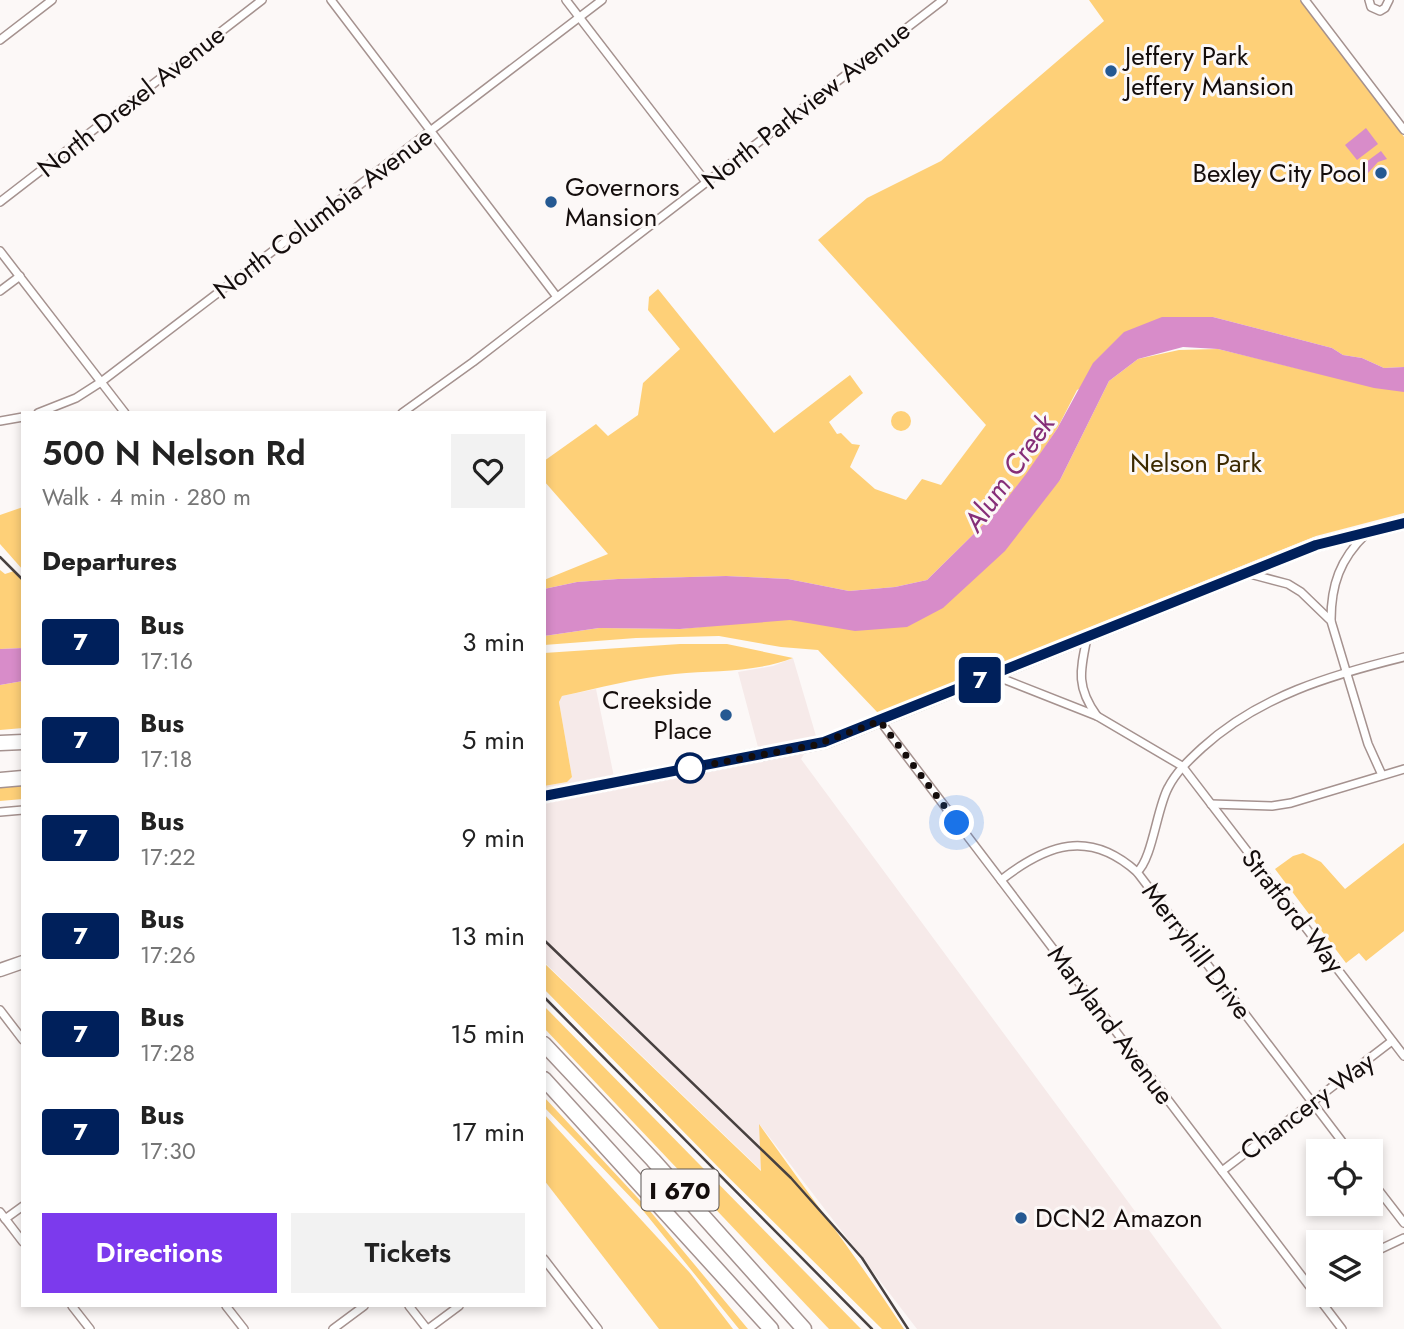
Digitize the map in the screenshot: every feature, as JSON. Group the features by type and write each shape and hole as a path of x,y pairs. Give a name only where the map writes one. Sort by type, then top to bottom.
{"highway":[{"path":"0,743 21,742"},
{"path":"0,780 21,778"},
{"name":"I 670","path":"546,1046 660,1168 804,1329"},
{"name":"I 670","path":"546,1081 726,1278 768,1329"},
{"path":"781,1303 798,1311 817,1329"}],"main road":[{"path":"546,796 815,745 1316,545 1404,523"},
{"path":"0,971 21,963"}],"street":[{"path":"0,40 52,0"},
{"name":"North Drexel Avenue","path":"0,202 261,0"},
{"path":"331,0 557,297"},
{"path":"566,0 706,182"},
{"name":"North Columbia Avenue","path":"43,411 76,398 101,382 602,0"},
{"name":"North Parkview Avenue","path":"405,411 706,182 933,3 943,0"},
{"path":"1305,0 1404,130"},
{"path":"1369,0 1374,9 1380,11 1389,0"},
{"path":"0,251 123,411"},
{"path":"0,291 20,276"},
{"path":"0,421 21,417"},
{"path":"1368,532 1346,556 1335,577 1331,621 1368,744 1382,775"},
{"path":"1245,573 1269,578 1301,592 1331,621"},
{"path":"1087,638 1080,667 1081,685 1087,702 1097,716"},
{"path":"1137,872 1145,862 1161,802 1182,766 1210,741 1242,717 1291,691 1346,671 1404,657"},
{"path":"993,675 1097,716 1182,766"},
{"name":"Maryland Avenue","path":"880,721 1222,1171 1306,1275"},
{"name":"Stratford Way","path":"1182,766 1404,1056"},
{"path":"1211,804 1272,806 1291,803 1404,769"},
{"path":"0,813 21,810"},
{"name":"Merryhill Drive","path":"1001,880 1044,852 1075,846 1100,848 1113,853 1137,872 1340,1139"},
{"path":"0,1010 21,1037"},
{"name":"Chancery Way","path":"1222,1171 1392,1041"},
{"path":"1383,1196 1404,1223"},
{"path":"21,1207 3,1216 21,1239"},
{"path":"1383,1248 1404,1238"},
{"path":"546,1262 598,1329"},
{"path":"73,1307 90,1329"},
{"path":"227,1307 244,1329"},
{"path":"333,1329 363,1307"},
{"path":"410,1307 428,1329 458,1307"},
{"name":"Maryland Avenue","path":"1328,1307 1342,1329"}],"shaded area":[{"path":"1366,128 1378,144 1357,160 1345,145"},
{"path":"1381,151 1387,159 1378,162 1368,173 1362,165"},
{"path":"1162,317 1213,317 1332,348 1343,355 1362,358 1384,368 1404,367 1404,392 1374,388 1218,349 1183,347 1138,359 1109,381 1060,480 1005,551 943,608 907,627 855,631 790,620 680,629 599,628 546,636 546,589 577,582 726,576 788,579 849,591 895,587 927,580 999,509 1057,429 1093,363 1124,332"},
{"path":"21,648 21,681 0,685 0,649"},
{"path":"793,658 816,736 801,759 1222,1329 917,1329 760,1125 762,1171 546,964 546,786 567,782 572,777 559,702 562,696 596,689 614,777 759,751 738,672 773,666"}],"green space":[{"path":"1089,0 1300,0 1366,80 1404,137 1404,367 1384,368 1362,358 1343,355 1332,348 1213,317 1077,390 1057,429 1027,474 999,509 927,580 895,587 849,591 788,579 726,576 618,579 577,582 546,589 546,579 608,554 546,483 546,460 596,424 608,436 638,415 643,383 680,349 648,310 649,297 658,289 774,433 850,375 863,393 829,422 837,434 841,433 852,444 860,445 850,467 875,489 906,500 922,479 941,485 986,425 818,240 867,198 941,161 1104,21"},
{"name":"Nelson Park","path":"1218,349 1325,375 1404,382 1404,513 1316,536 878,713 818,650 781,647 719,636 636,638 546,645 546,636 599,628 680,629 927,604 1060,480 1109,381 1138,359 1179,350"},
{"path":"901,411 908,414 911,421 908,428 901,431 894,428 891,421 894,414"},
{"path":"21,508 21,568 0,544 0,515"},
{"path":"0,570 5,574 14,571 21,578 21,648 0,649"},
{"path":"680,644 727,644 793,658 749,669 647,678 562,696 559,702 572,777 567,782 546,786 546,653"},
{"path":"21,681 21,728 0,730 0,685"},
{"path":"21,783 21,799 0,801 0,786"},
{"path":"1404,843 1404,931 1366,961 1359,953 1346,963 1275,869 1293,856 1303,853 1321,862 1345,889"},
{"path":"546,965 761,1171 759,1124 904,1329 882,1329 546,991"},
{"path":"546,1008 861,1329 829,1329 546,1030"},
{"path":"546,1099 650,1211 748,1329 739,1329 641,1208 546,1109"},
{"path":"546,1116 690,1273 733,1329 659,1329 546,1183"}],"railway":[{"path":"0,557 21,578"},
{"path":"546,942 791,1178 862,1258 908,1329"},
{"path":"546,999 872,1329"}],"bus line":[{"name":"7","path":"546,796 815,745 1316,545 1404,523"}],"place":[{"name":"Jeffery Park Jeffery Mansion","path":"1111,71"},
{"name":"Bexley City Pool","path":"1381,173"},
{"name":"Governors Mansion","path":"551,202"},
{"name":"Creekside Place","path":"726,715"},
{"name":"DCN2 Amazon","path":"1021,1218"}],"route":[{"path":"690,768 815,745 880,721 957,823"}],"water label":[{"name":"Alum Creek","path":"1009,473"}]}
